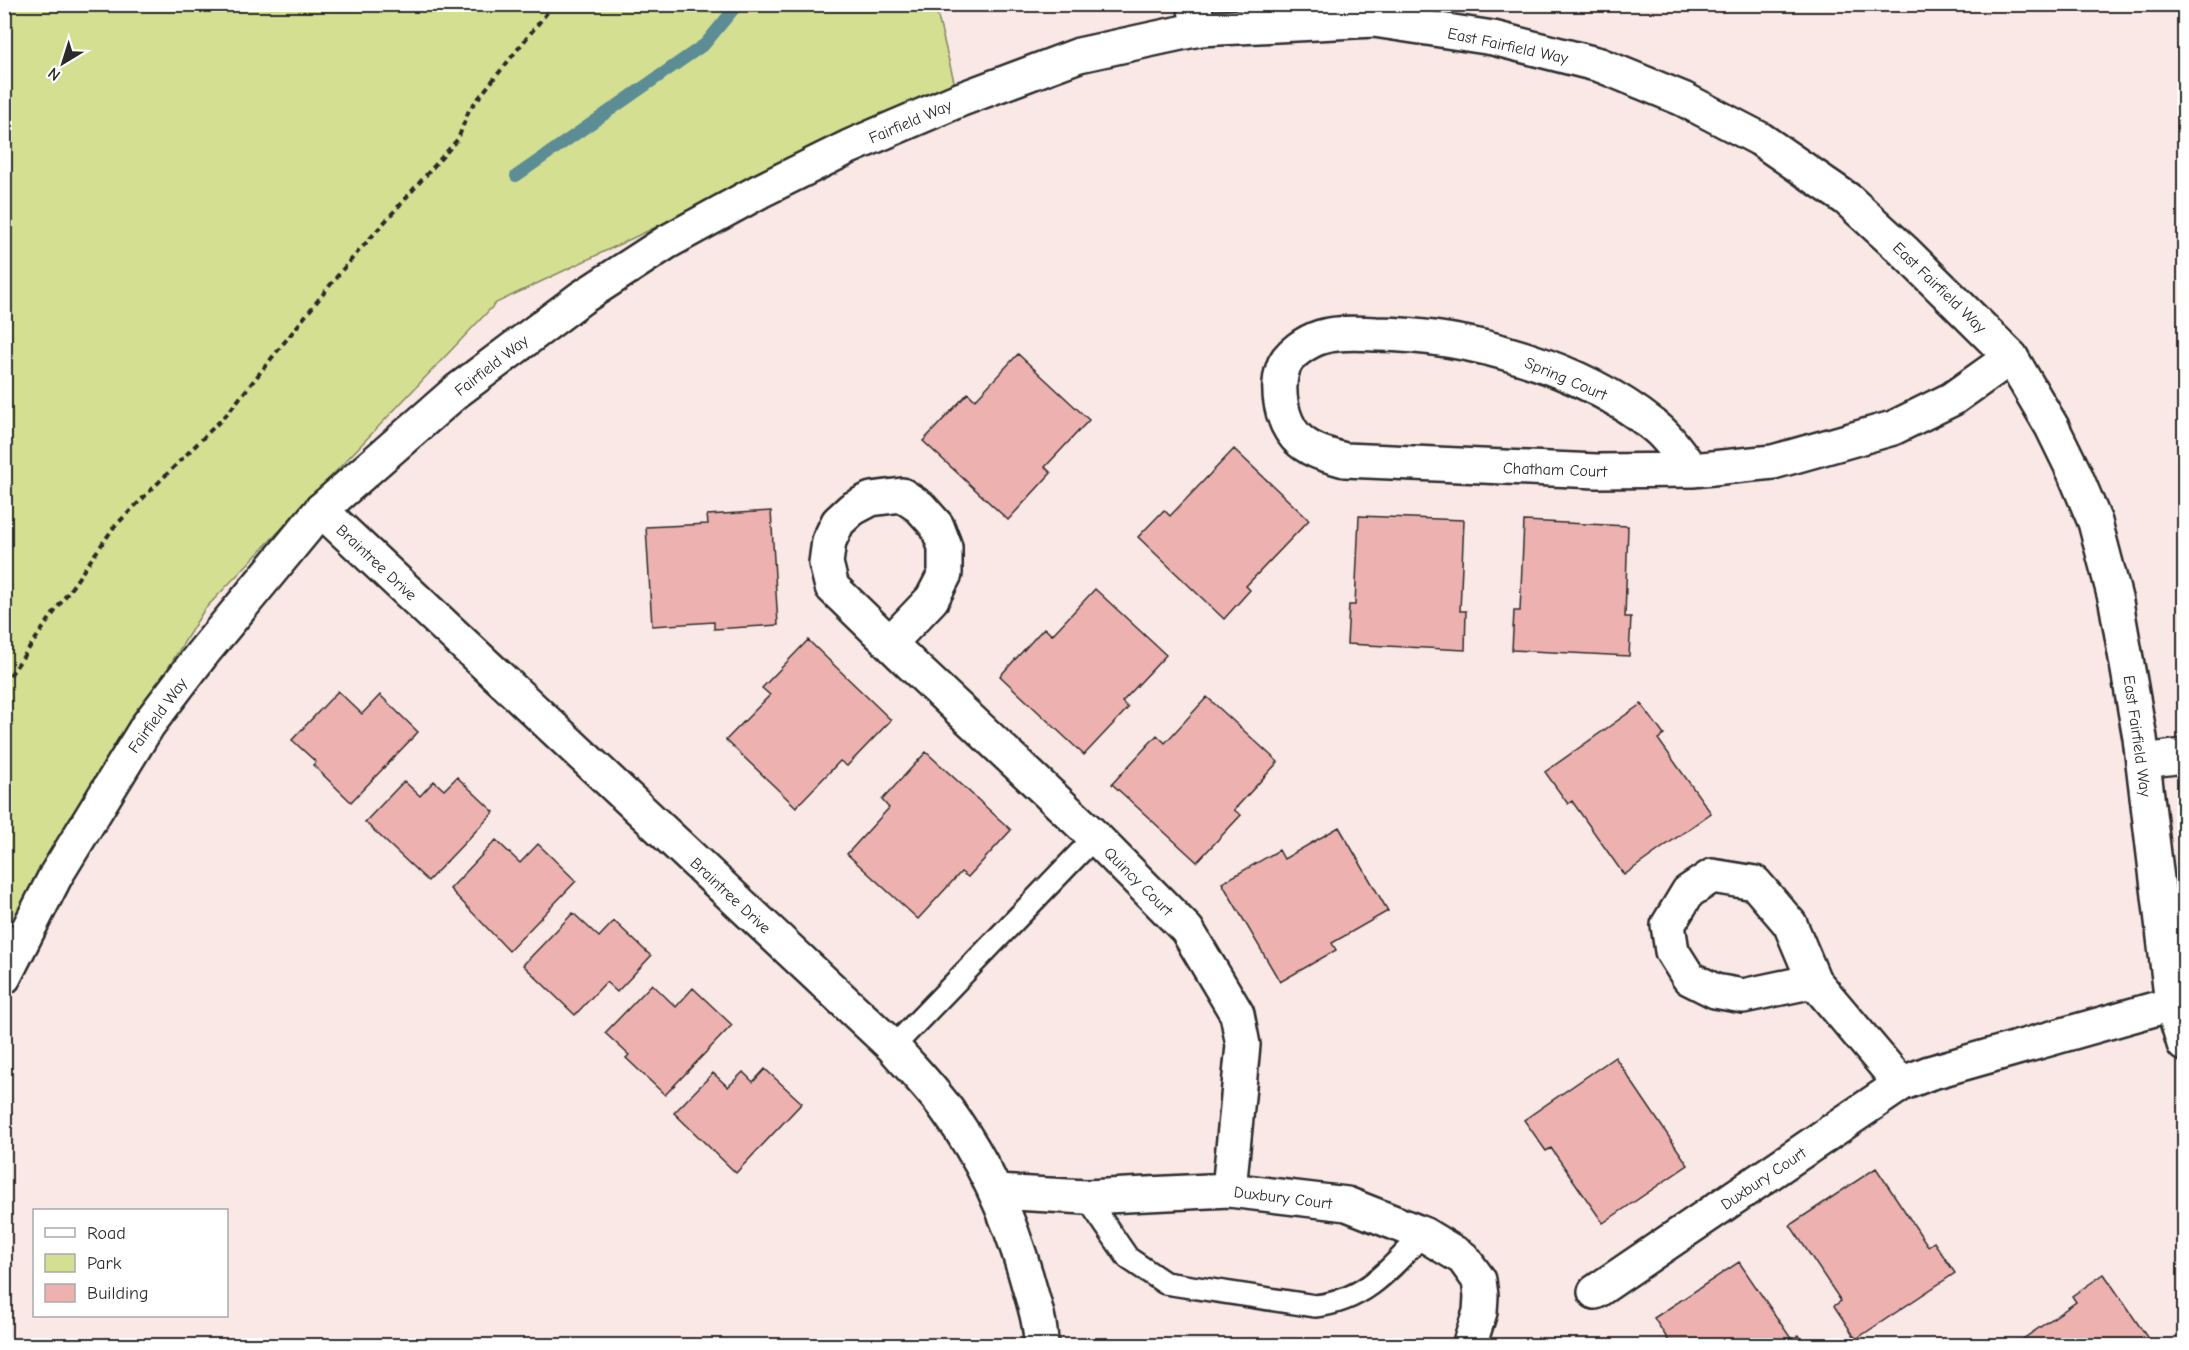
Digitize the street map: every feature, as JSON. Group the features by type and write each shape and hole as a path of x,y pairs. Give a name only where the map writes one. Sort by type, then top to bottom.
{"street":[{"name":"East Fairfield Way","path":"1196,17 1374,20 1492,38 1631,76 1760,139 1847,199 1905,252 2011,357 2052,427 2095,522 2116,602 2143,761 2172,1004 2184,1044"},
{"name":"Fairfield Way","path":"4,977 56,875 148,725 202,654 321,510 504,352 580,298 667,242 760,191 849,147 1079,55 1196,17"},
{"name":"Chatham Court","path":"1414,334 1363,333 1321,337 1299,349 1283,366 1280,389 1283,415 1296,436 1315,451 1345,460 1597,471 1692,470 1773,462 1893,428 1952,399 2011,357"},
{"name":"Spring Court","path":"1414,334 1481,346 1550,368 1612,397 1655,426 1692,470"},
{"name":"Braintree Drive","path":"321,510 893,1047 947,1109 996,1192 1023,1267 1041,1329 1041,1346"},
{"name":"Quincy Court","path":"891,644 1095,837 1187,930 1237,1014 1243,1045 1229,1190"},
{"path":"2143,761 2184,756"},
{"path":"1814,981 1743,996 1715,991 1689,978 1672,951 1668,925 1688,892 1712,876 1755,884 1790,924 1814,981 1900,1084"},
{"name":"Duxbury Court","path":"1595,1292 1900,1084 1929,1073 2172,1004"},
{"name":"Duxbury Court","path":"996,1192 1086,1197 1229,1190 1347,1204 1424,1234 1463,1258 1479,1280 1480,1312 1469,1346"}],"lane":[{"path":"893,1047 1095,837"},
{"path":"1086,1197 1128,1258 1165,1283 1315,1306 1335,1304 1374,1284 1424,1234"}],"path":[{"path":"4,684 114,528 226,414 343,270 458,139 469,110 554,4"}],"green space":[{"path":"5,5 935,5 955,85 496,303 204,610 19,909 5,943"}],"building":[{"path":"1018,354 1089,420 1045,467 1051,473 1008,520 923,441 968,393 975,400"},
{"path":"1234,449 1309,520 1246,586 1250,590 1224,619 1138,537 1164,510 1170,516"},
{"path":"771,511 778,625 714,629 714,622 652,626 646,527 708,524 707,515"},
{"path":"1359,516 1464,520 1460,611 1466,611 1465,650 1347,644 1349,605 1355,605"},
{"path":"1524,521 1628,526 1625,617 1631,617 1629,656 1512,650 1514,611 1520,611"},
{"path":"1095,589 1166,655 1122,702 1128,708 1084,755 1000,676 1044,628 1052,635"},
{"path":"808,640 891,720 847,766 840,761 796,807 726,740 770,695 762,688"},
{"path":"338,691 362,714 380,695 418,732 351,802 313,765 316,762 292,740"},
{"path":"1207,697 1278,762 1234,810 1241,815 1197,862 1112,784 1157,735 1165,743"},
{"path":"1641,704 1664,735 1658,739 1711,813 1624,875 1572,801 1568,804 1545,772"},
{"path":"926,752 1011,830 968,877 961,872 918,919 847,854 889,808 882,800"},
{"path":"457,777 494,812 428,881 365,822 404,781 420,796 434,781 444,790"},
{"path":"1339,827 1388,911 1332,943 1336,950 1280,982 1222,883 1279,850 1284,859"},
{"path":"496,840 520,863 538,844 576,881 509,951 450,889"},
{"path":"573,913 599,937 614,921 651,956 617,992 606,982 575,1015 523,965"},
{"path":"652,984 676,1007 693,988 732,1025 665,1095 626,1058 629,1055 605,1033"},
{"path":"1615,1057 1688,1165 1603,1223 1551,1148 1546,1151 1524,1120"},
{"path":"765,1069 802,1103 736,1173 674,1113 713,1073 728,1087 743,1072 753,1082"},
{"path":"1876,1168 1928,1246 1934,1242 1955,1273 1856,1339 1834,1306 1841,1301 1790,1225"},
{"path":"1739,1262 1792,1340 1798,1335 1805,1346 1672,1346 1654,1318"},
{"path":"2104,1274 2153,1346 2013,1346 2076,1302 2072,1296"}],"waterway":[{"path":"516,176 705,44 738,4"}]}
